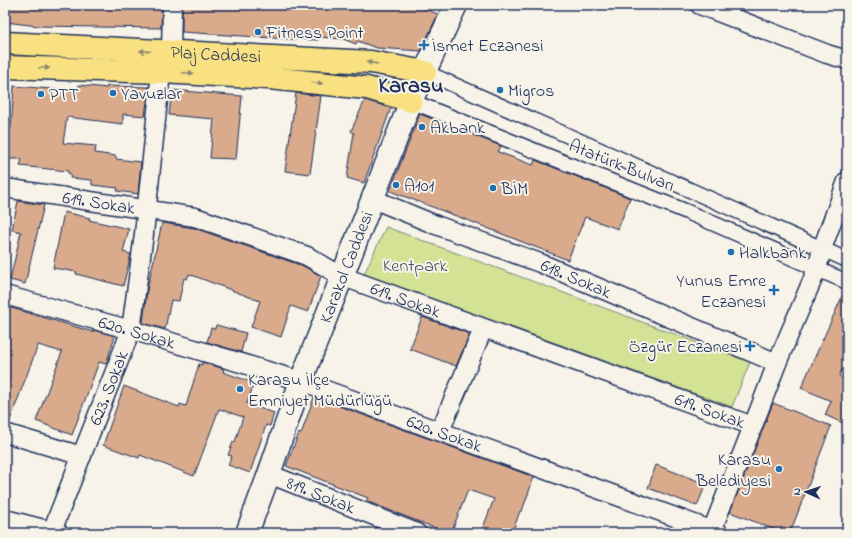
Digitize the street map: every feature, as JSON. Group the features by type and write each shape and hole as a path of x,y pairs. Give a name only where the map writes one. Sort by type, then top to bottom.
{"main road":[{"name":"Karakol Caddesi","path":"247,533 301,381 341,276 373,199 411,100 456,5"},
{"name":"Plaj Caddesi","path":"5,43 371,62 425,72"},
{"name":"Plaj Caddesi","path":"5,67 161,72 269,78 367,88 411,100"}],"street":[{"path":"171,52 172,5"},
{"path":"700,5 826,54 847,60"},
{"name":"623. Sokak","path":"55,532 82,456 131,330 147,209 161,72"},
{"path":"425,72 847,260"},
{"name":"Atatürk Bulvarı","path":"411,100 685,211 847,282"},
{"path":"714,532 776,363 817,269 822,249 847,181"},
{"name":"619. Sokak","path":"5,188 195,217 307,256 341,276 483,329 753,426"},
{"name":"618. Sokak","path":"373,199 436,225 540,263 776,363"},
{"name":"620. Sokak","path":"5,295 131,330 301,381 714,532"},
{"path":"440,431 483,329"},
{"path":"5,433 82,456"},
{"name":"819. Sokak","path":"269,474 417,533"},
{"path":"5,519 55,532"}],"green space":[{"name":"Kentpark","path":"386,227 750,362 732,407 364,274"}],"building":[{"path":"5,5 162,5 161,28 38,26 5,22"},
{"path":"182,5 414,5 438,14 421,51 377,48 357,41 356,44 343,39 319,37 318,40 288,39 182,32"},
{"path":"79,85 107,88 107,86 149,87 145,116 123,114 123,124 67,117 63,143 96,146 95,153 116,156 116,159 141,162 138,194 117,191 118,188 92,185 92,180 70,178 71,174 68,173 68,171 20,166 22,159 5,159 9,128 11,128 14,86 78,91"},
{"path":"172,90 242,96 236,159 210,158 214,119 169,115"},
{"path":"296,93 321,96 310,174 285,171"},
{"path":"365,100 391,108 364,183 347,178 354,133 351,131"},
{"path":"420,114 501,146 498,152 533,165 535,160 630,198 618,229 585,217 568,260 390,191"},
{"path":"18,201 44,205 25,284 10,280 21,232 12,230"},
{"path":"64,212 90,218 89,220 129,229 123,252 131,254 123,286 76,274 77,272 53,268"},
{"path":"162,223 194,228 303,266 321,276 308,312 291,306 281,337 251,327 260,301 189,274 187,279 184,278 179,301 171,300 165,329 143,323 147,290"},
{"path":"845,290 847,290 847,358 839,376 847,380 847,425 825,415 831,401 801,388"},
{"path":"5,306 93,332 93,330 115,336 106,364 99,362 72,435 36,421 62,352 38,345 9,423 5,423"},
{"path":"422,317 470,334 456,366 410,349"},
{"path":"216,325 246,333 241,352 207,342 211,328 215,329"},
{"path":"202,362 224,369 223,372 254,383 247,404 274,413 270,426 266,425 250,473 228,465 232,456 228,455 233,442 235,442 243,417 219,409 194,476 140,455 139,458 103,445 124,386 179,407 180,404 186,406 199,364 202,365"},
{"path":"314,397 534,477 522,511 520,511 512,533 481,533 494,499 468,490 451,533 448,533 366,501 368,498 286,466 299,433 301,434"},
{"name":"Karasu Belediyesi","path":"773,403 831,426 790,533 783,533 730,512"},
{"path":"656,465 706,484 697,506 648,488"}],"place":[{"name":"Fitness Point","path":"258,32"},
{"name":"İsmet Eczanesi","path":"424,45"},
{"name":"Migros","path":"500,90"},
{"name":"Yavuzlar","path":"113,93"},
{"name":"PTT","path":"41,94"},
{"name":"Akbank","path":"422,127"},
{"name":"A101","path":"396,185"},
{"name":"BİM","path":"493,188"},
{"name":"Halkbank","path":"731,252"},
{"name":"Yunus Emre Eczanesi","path":"774,290"},
{"name":"Özgür Eczanesi","path":"750,346"},
{"name":"Karasu İlçe Emniyet Müdürlüğü","path":"240,389"},
{"name":"Karasu Belediyesi","path":"779,469"}],"district":[{"name":"Karasu","path":"411,84"}]}
